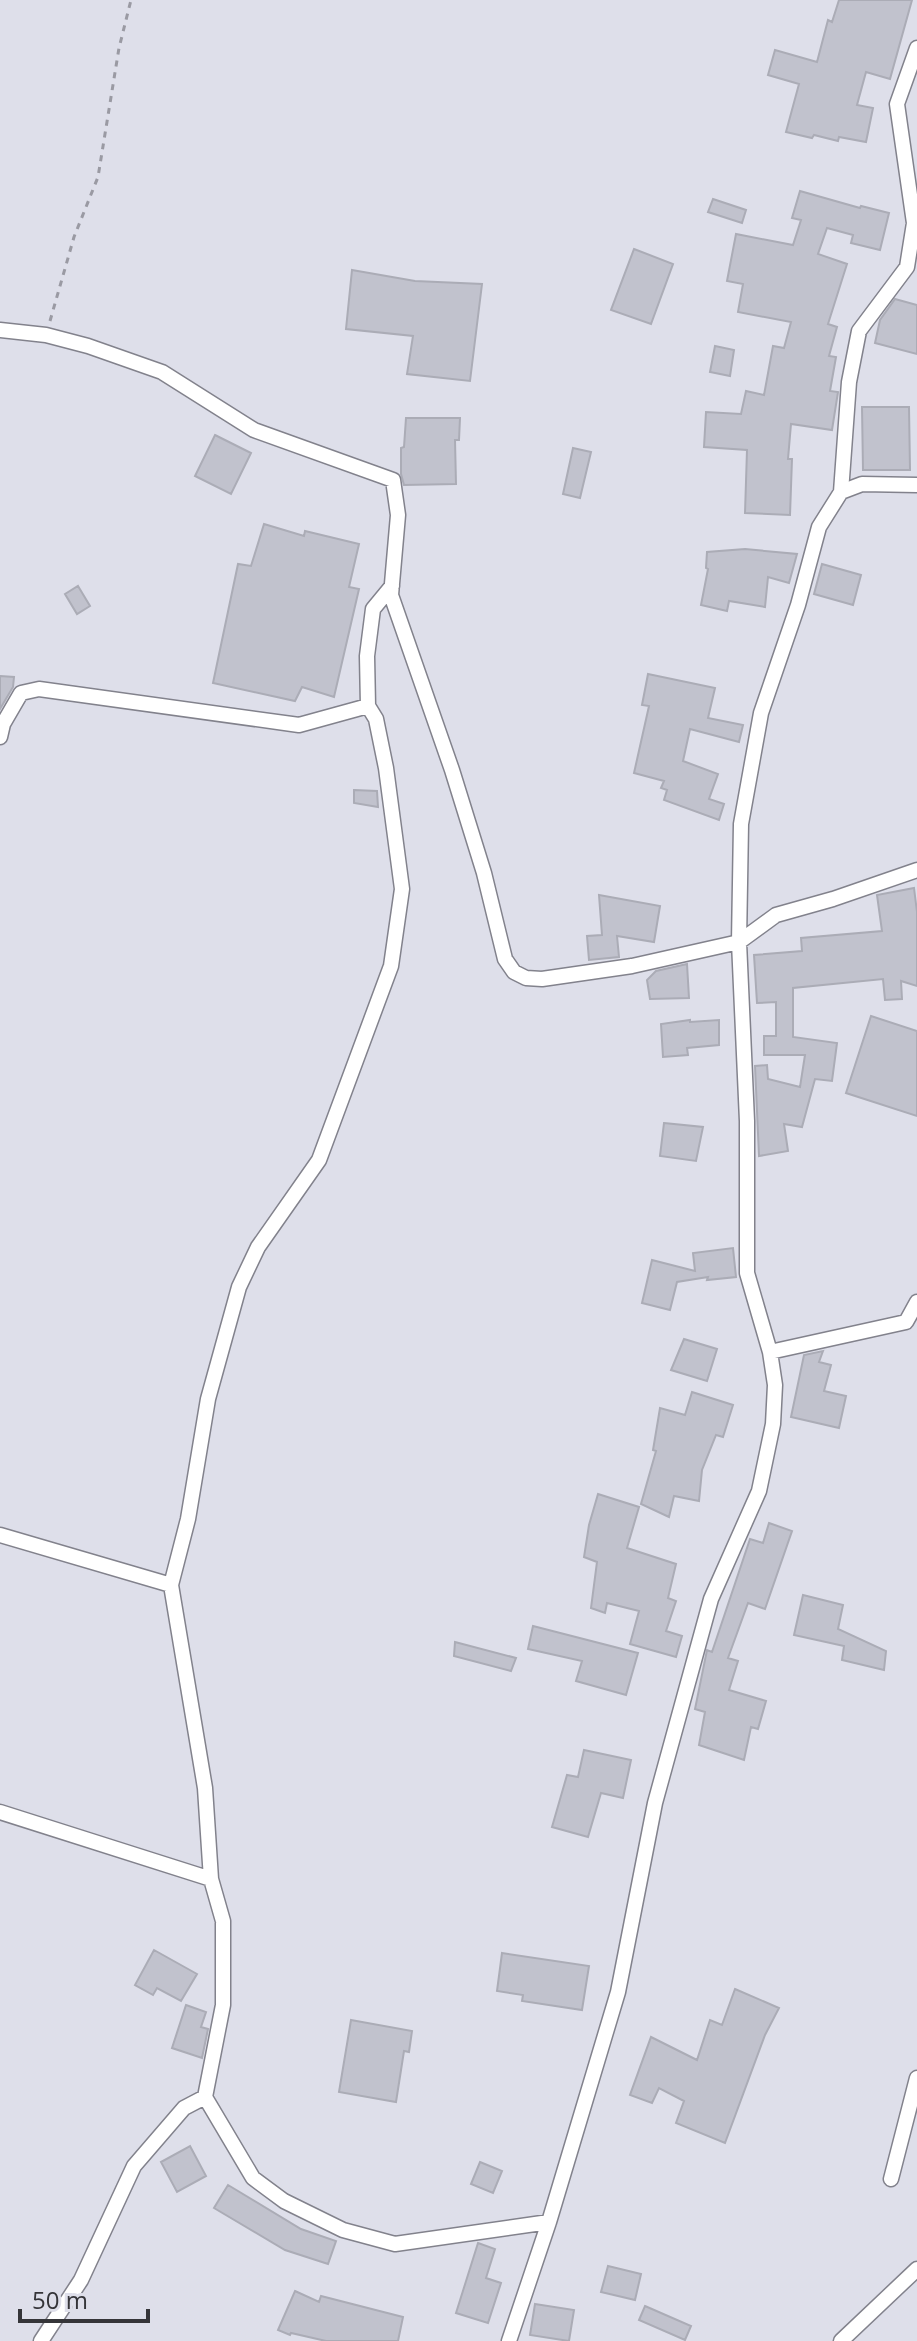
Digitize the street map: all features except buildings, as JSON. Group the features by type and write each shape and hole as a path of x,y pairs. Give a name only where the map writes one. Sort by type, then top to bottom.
{"street":[{"path":"509,2341 549,2222 618,1992 655,1803 711,1599 759,1491 773,1424 775,1385 770,1352 747,1273 747,1121 739,942 741,824 761,713 798,605 819,527 841,492 849,382 859,331 907,267 914,223 897,104 917,48"},
{"path":"0,330 46,335 162,372 254,430 393,480 398,515 391,595 480,859 505,959 514,972 526,978 542,979 632,966 739,942 776,915 917,870"},
{"path":"841,492 862,484 917,485"},
{"path":"392,586 373,609 367,656 368,706 376,719 386,768 402,889 391,966 319,1160 258,1247 239,1287 208,1399 188,1519 171,1585 205,1788 211,1879 223,1921 223,2005 205,2097 253,2178 284,2201 343,2230 395,2244 549,2222"},
{"path":"0,737 3,724 21,693 39,689 299,725 368,706"},
{"path":"770,1352 906,1322 917,1302"},
{"path":"0,1535 171,1585"},
{"path":"0,1812 211,1879"},
{"path":"891,2179 917,2078"},
{"path":"41,2341 81,2280 134,2166 184,2108 205,2097"},
{"path":"841,2341 917,2269"}],"path":[{"path":"46,335 74,237 98,177 119,48 131,0"}]}
